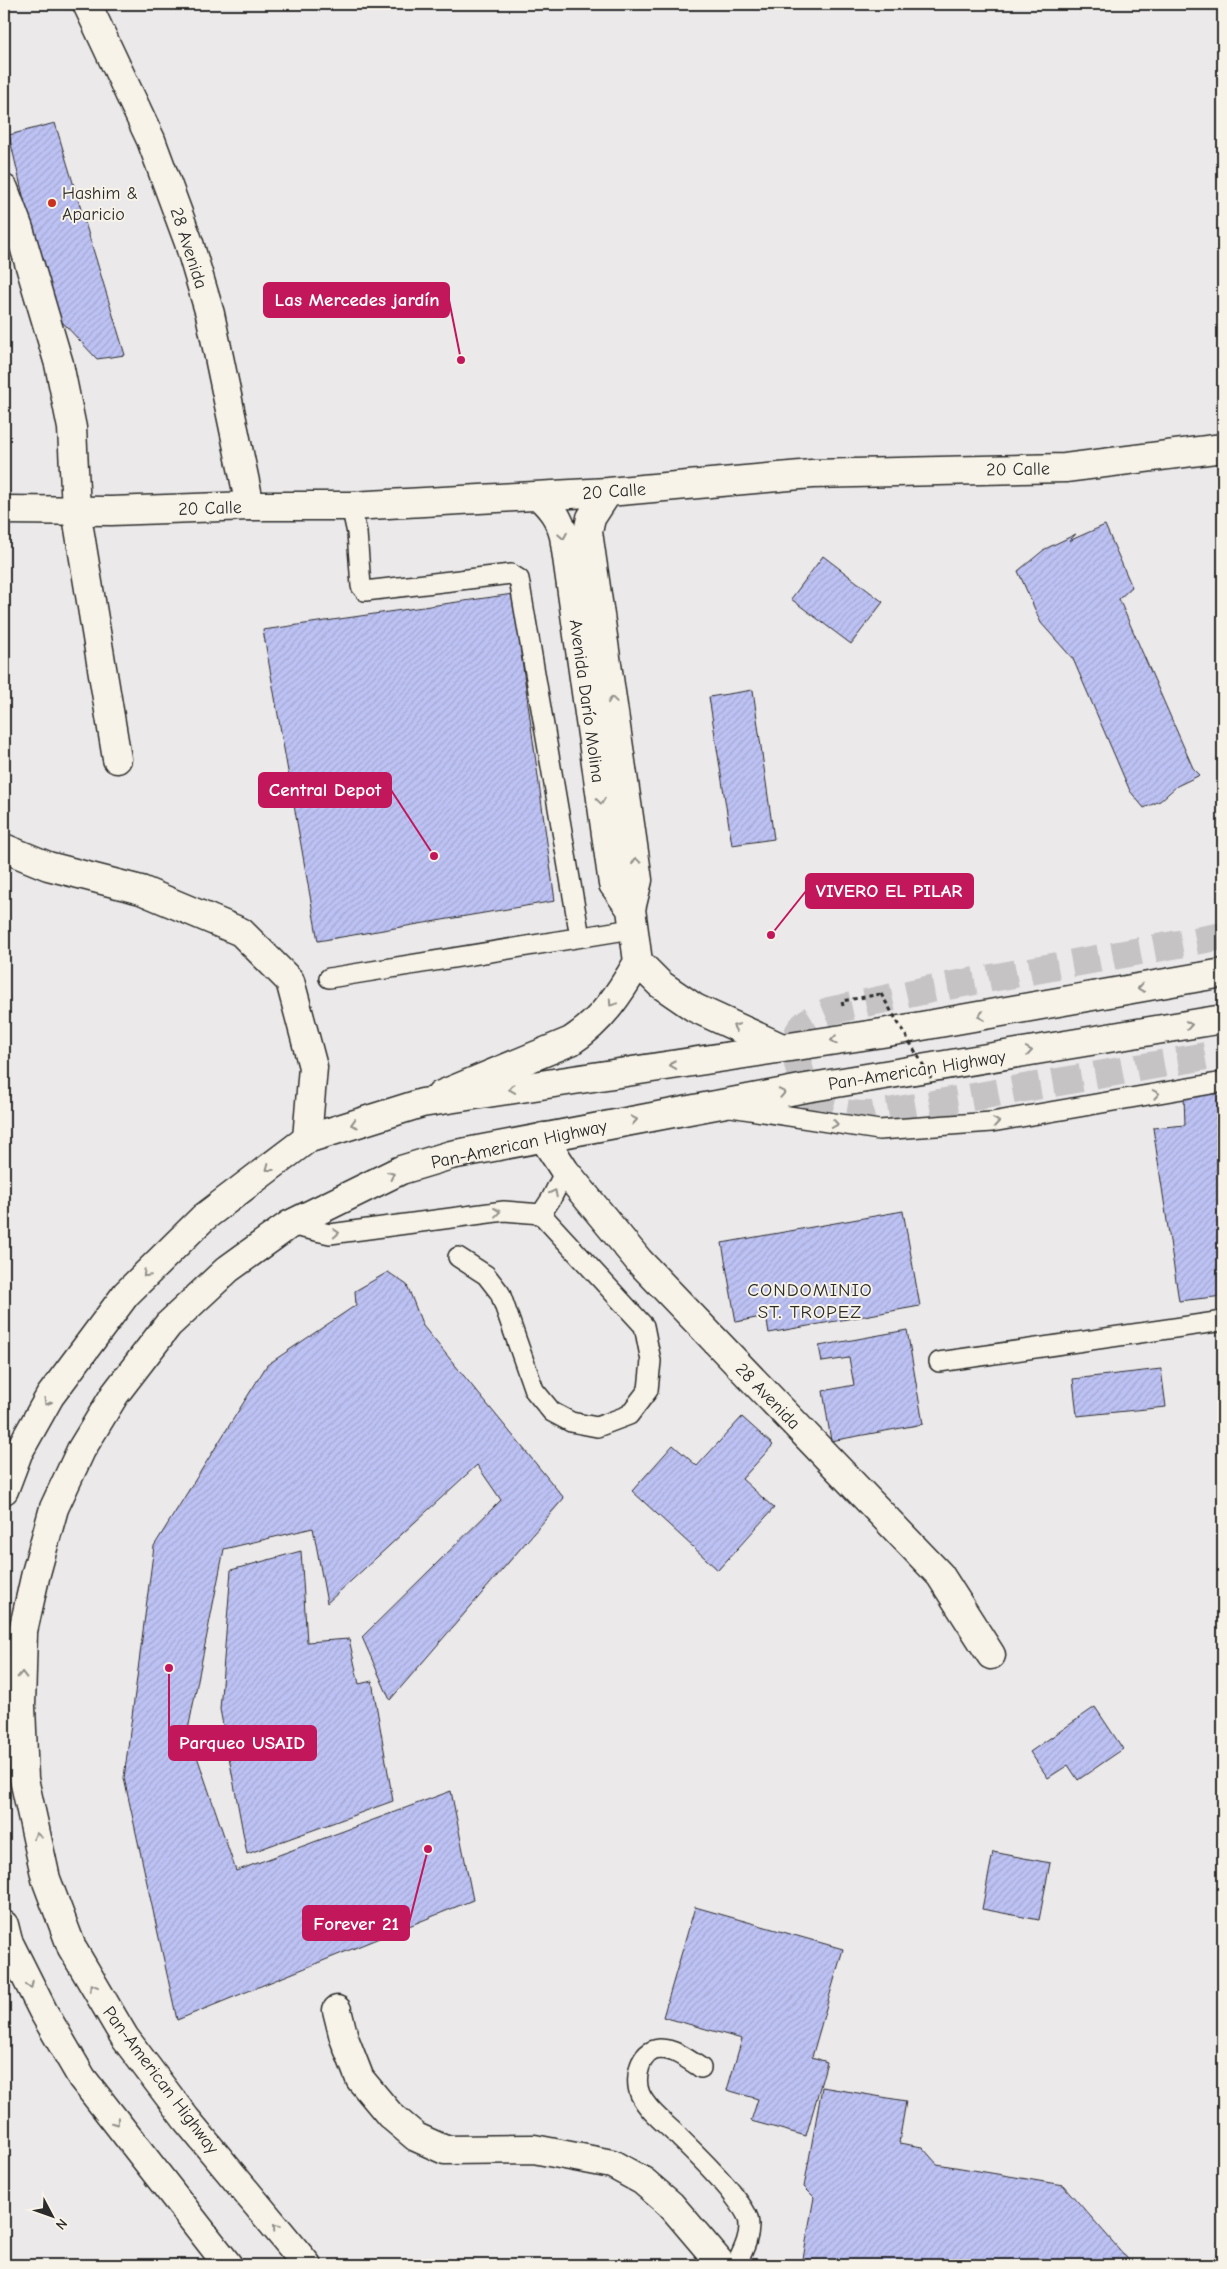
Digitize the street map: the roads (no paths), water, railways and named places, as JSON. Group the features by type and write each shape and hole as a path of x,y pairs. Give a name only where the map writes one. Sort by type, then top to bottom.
{"main road":[{"name":"28 Avenida","path":"87,4 151,140 189,243 210,314 250,506"},
{"path":"4,188 59,364 72,428 76,510 117,759"},
{"name":"20 Calle","path":"4,510 110,511 250,506 351,506 608,492 812,474 1065,468 1223,448"},
{"name":"Avenida Darío Molina","path":"608,492 592,518 588,532 638,880 632,919 638,962"},
{"name":"Avenida Darío Molina","path":"539,496 554,510 564,536 613,884 632,919"},
{"path":"4,848 48,866 141,890 241,932 290,981 312,1067 308,1139"},
{"path":"4,1490 18,1453 50,1396 126,1294 203,1218 308,1139 422,1103 571,1041 585,1032 607,1010 638,962 660,984 695,1008 780,1047"},
{"path":"422,1103 892,1031 1223,973"},
{"name":"Pan-American Highway","path":"307,2265 186,2119 125,2038 72,1948 46,1879 24,1778 22,1706 23,1631 36,1573 54,1508 81,1450 115,1394 168,1325 228,1269 288,1225 402,1170 451,1155 806,1088 1223,1019"},
{"name":"28 Avenida","path":"543,1137 565,1171 639,1261 940,1575 991,1655"},
{"path":"4,1925 8,1941 43,2012 82,2078 228,2265"},
{"path":"337,2010 344,2038 360,2079 390,2115 416,2137 445,2150 534,2149 612,2164 643,2181 672,2205 722,2265"}],"lane":[{"path":"351,506 356,533 361,586 365,591 511,574 519,579 580,937"},
{"path":"329,978 580,937 632,919"},
{"path":"717,1105 879,1130 992,1122 1223,1082"},
{"path":"541,1214 552,1199 565,1171"},
{"path":"288,1225 330,1234 504,1211 541,1214 644,1326 651,1361 648,1390 628,1415 597,1426 571,1422 552,1412 534,1390 500,1293 486,1275 458,1257"},
{"path":"939,1362 1223,1321"},
{"path":"701,2068 682,2056 660,2049 648,2053 640,2066 636,2079 641,2095 653,2112 712,2169 736,2198 748,2217 747,2240 736,2265"}],"tunnel":[{"path":"1223,936 931,989 829,1011 813,1018 803,1026 797,1037 796,1046 802,1077 806,1087 816,1101 835,1111 864,1115 1223,1053"}],"place":[{"name":"Hashim & Aparicio","path":"52,203"},
{"name":"Las Mercedes jardín","path":"461,360"},
{"name":"Central Depot","path":"434,856"},
{"name":"VIVERO EL PILAR","path":"771,935"},
{"name":"Parqueo USAID","path":"169,1668"},
{"name":"Forever 21","path":"428,1849"}],"district":[{"name":"CONDOMINIO ST. TROPEZ","path":"810,1300"}]}
